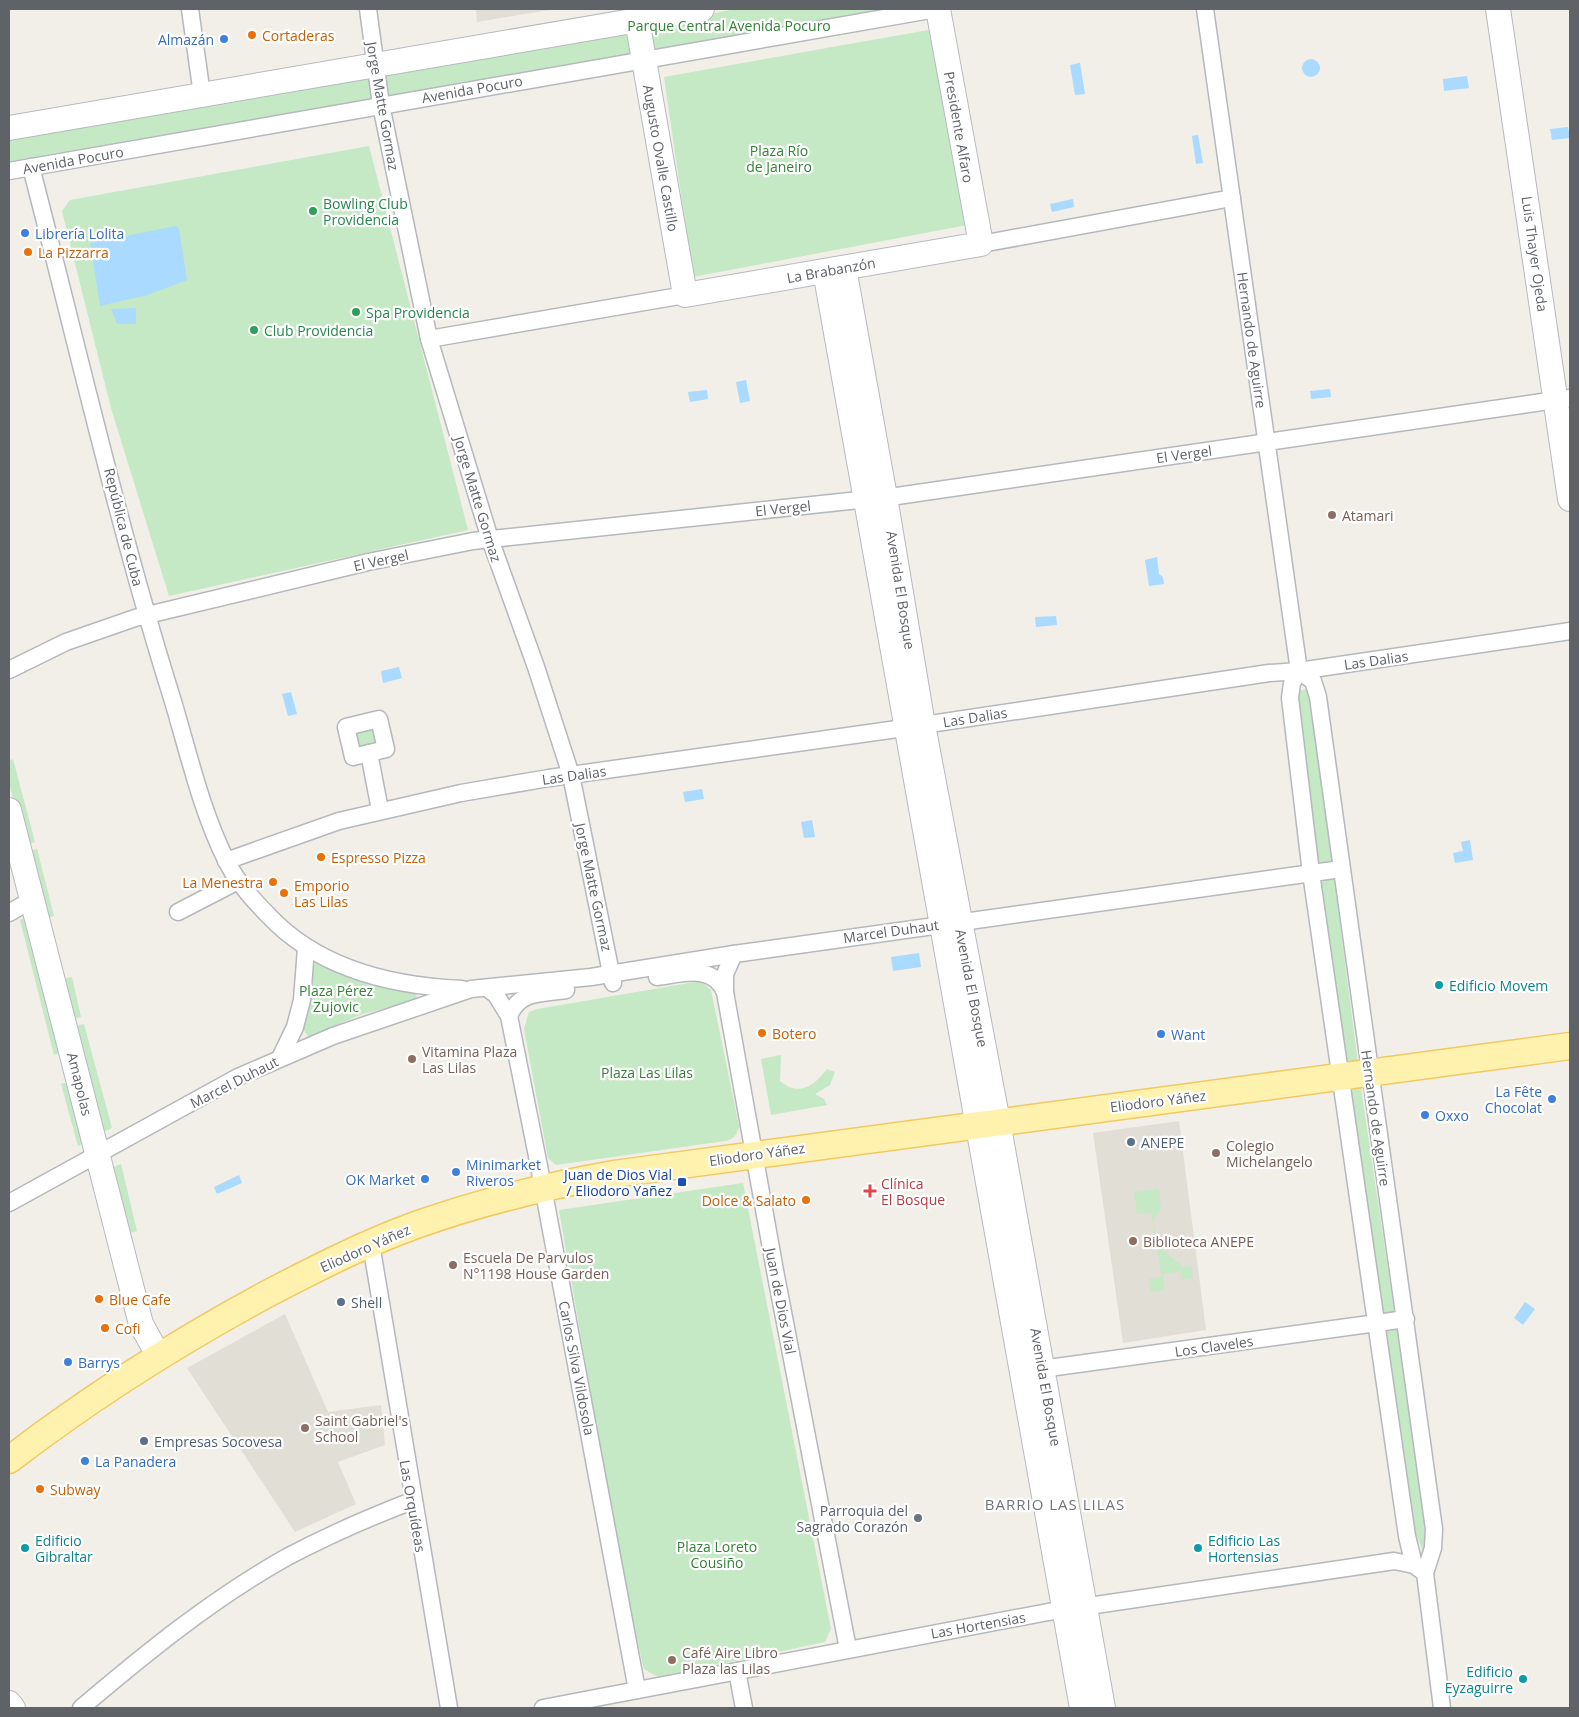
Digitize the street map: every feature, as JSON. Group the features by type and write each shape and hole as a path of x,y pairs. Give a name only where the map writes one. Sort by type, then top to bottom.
{"main road":[{"name":"Eliodoro Yáñez","path":"9,1460 46,1431 158,1355 286,1285 371,1244 450,1213 543,1187 614,1174 1570,1046"}],"street":[{"path":"190,9 202,95"},
{"name":"Jorge Matte Gormaz","path":"368,9 374,65 381,105 429,339 490,539 536,667 570,775 612,978"},
{"path":"9,128 702,9"},
{"name":"Avenida Pocuro","path":"9,171 937,9"},
{"name":"Presidente Alfaro","path":"937,9 980,244"},
{"name":"Hernando de Aguirre","path":"1205,9 1299,671 1292,683 1290,698 1311,873 1407,1536 1420,1569 1442,1708"},
{"name":"Luis Thayer Ojeda","path":"1498,9 1564,399 1570,499"},
{"name":"Augusto Ovalle Castillo","path":"637,20 685,295"},
{"name":"República de Cuba","path":"31,167 146,615 210,821 226,861 238,881 279,926 306,948"},
{"name":"La Brabanzón","path":"429,339 980,244 1232,198"},
{"name":"Avenida El Bosque","path":"834,269 1075,1608 1104,1708"},
{"name":"El Vergel","path":"9,670 66,642 146,615 368,562 490,539 876,498 1564,399"},
{"name":"Las Dalias","path":"226,861 340,821 441,797 570,775 1570,631"},
{"name":"Hernando de Aguirre","path":"1299,671 1309,676 1317,688 1369,1073 1406,1319 1434,1528 1433,1548 1420,1569"},
{"path":"369,753 380,810"},
{"name":"Amapolas","path":"9,810 141,1324 158,1355"},
{"name":"Marcel Duhaut","path":"306,948 352,970 389,980 479,988 612,978 734,954 1341,869"},
{"path":"178,912 238,881"},
{"path":"9,913 33,899"},
{"path":"280,1058 295,1027 302,1000 306,948"},
{"name":"Juan de Dios Vial","path":"734,954 725,974 725,992 848,1649"},
{"path":"509,1016 514,1006 522,997 612,978 697,972 705,973 718,979 725,992"},
{"name":"Marcel Duhaut","path":"9,1203 238,1077 357,1027 479,988"},
{"name":"Carlos Silva Vildosola","path":"479,988 496,995 509,1016 637,1690"},
{"name":"Las Orquídeas","path":"371,1244 412,1501 449,1708"},
{"name":"Los Claveles","path":"1032,1370 1406,1319"},
{"path":"81,1708 122,1672 225,1596 287,1557 412,1501"},
{"name":"Las Hortensias","path":"543,1708 848,1649 1075,1608 1394,1561 1420,1569"},
{"name":"Avenida El Bosque","path":"1075,1608 1082,1708"},
{"path":"738,1671 744,1708"},
{"path":"9,1704 13,1708"}],"shaded area":[{"path":"476,9 555,9 477,22"},
{"path":"1179,1121 1206,1330 1123,1343 1093,1133"},
{"name":"Saint Gabriel's School","path":"285,1314 328,1412 381,1405 385,1445 338,1462 356,1504 295,1532 187,1368"}],"green space":[{"name":"Parque Central Avenida Pocuro","path":"737,9 910,9 9,164 9,137"},
{"name":"Plaza Río de Janeiro","path":"934,29 967,225 693,277 664,77"},
{"name":"Club Providencia","path":"369,146 468,530 169,596 111,408 62,211 70,200"},
{"path":"1307,689 1310,692 1363,1102 1427,1530 1424,1554 1415,1531 1342,1045 1297,699 1299,691"},
{"path":"376,726 380,745 357,750 352,731"},
{"path":"13,759 35,842 25,845 9,783 9,761"},
{"path":"37,849 54,916 46,918 28,851"},
{"path":"25,917 63,1051 54,1055 20,920"},
{"name":"Plaza Pérez Zujovic","path":"317,962 352,977 413,992 417,996 415,1000 360,1015 308,1037 303,1028 313,989 313,966"},
{"path":"72,977 81,1017 72,1019 63,979"},
{"name":"Plaza Las Lilas","path":"701,981 711,990 739,1126 735,1136 725,1141 556,1165 548,1158 524,1029 529,1012 537,1009"},
{"path":"84,1024 112,1128 101,1133 74,1026"},
{"path":"781,1055 780,1081 787,1086 800,1089 817,1080 827,1069 835,1072 830,1085 815,1094 824,1099 827,1105 771,1115 761,1059"},
{"path":"71,1081 87,1141 78,1146 61,1084"},
{"path":"121,1164 137,1231 126,1234 109,1169"},
{"name":"Plaza Loreto Cousiño","path":"743,1183 831,1629 825,1642 658,1677 644,1669 622,1573 559,1210"},
{"path":"1159,1189 1161,1209 1153,1220 1158,1246 1183,1267 1191,1266 1193,1278 1182,1280 1180,1271 1163,1274 1164,1290 1151,1292 1149,1279 1162,1277 1151,1213 1135,1214 1137,1212 1134,1192"}],"water":[{"path":"1311,59 1317,62 1320,68 1317,74 1311,77 1305,74 1302,68 1305,62"},
{"path":"1080,63 1085,94 1075,95 1070,65"},
{"path":"1467,76 1469,88 1444,91 1443,79"},
{"path":"1568,127 1570,138 1552,140 1550,129"},
{"path":"1198,135 1203,163 1196,164 1192,136"},
{"path":"1073,199 1074,207 1052,212 1050,204"},
{"path":"176,226 179,229 187,280 147,295 100,306 90,243"},
{"path":"136,308 136,324 117,324 111,309"},
{"path":"746,380 750,401 740,403 736,382"},
{"path":"1330,389 1331,397 1311,399 1310,391"},
{"path":"707,390 708,399 690,402 688,392"},
{"path":"1157,557 1159,574 1163,577 1164,584 1149,586 1145,560"},
{"path":"1056,616 1057,625 1036,627 1035,617"},
{"path":"399,667 402,678 383,683 381,671"},
{"path":"291,692 297,714 288,716 282,694"},
{"path":"702,789 704,799 685,802 683,792"},
{"path":"812,820 815,837 804,838 801,822"},
{"path":"1470,840 1473,860 1455,863 1453,853 1463,851 1461,842"},
{"path":"919,953 921,967 893,971 891,957"},
{"path":"239,1175 242,1183 217,1194 214,1187"},
{"path":"1525,1302 1535,1309 1523,1325 1514,1318"}],"place":[{"name":"Cortaderas","path":"252,35"},
{"name":"Almazán","path":"224,39"},
{"name":"Bowling Club Providencia","path":"313,211"},
{"name":"Librería Lolita","path":"25,233"},
{"name":"La Pizzarra","path":"28,252"},
{"name":"Spa Providencia","path":"356,312"},
{"name":"Club Providencia","path":"254,330"},
{"name":"Atamari","path":"1332,515"},
{"name":"Espresso Pizza","path":"321,857"},
{"name":"La Menestra","path":"273,882"},
{"name":"Emporio Las Lilas","path":"284,893"},
{"name":"Edificio Movem","path":"1439,985"},
{"name":"Botero","path":"762,1033"},
{"name":"Want","path":"1161,1034"},
{"name":"Vitamina Plaza Las Lilas","path":"412,1059"},
{"name":"La Fête Chocolat","path":"1552,1099"},
{"name":"Oxxo","path":"1425,1115"},
{"name":"ANEPE","path":"1131,1142"},
{"name":"Colegio Michelangelo","path":"1216,1153"},
{"name":"Minimarket Riveros","path":"456,1172"},
{"name":"OK Market","path":"425,1179"},
{"name":"Juan de Dios Vial / Eliodoro Yañez","path":"682,1182"},
{"name":"Clínica El Bosque","path":"870,1191"},
{"name":"Dolce & Salato","path":"806,1200"},
{"name":"Biblioteca ANEPE","path":"1133,1241"},
{"name":"Escuela De Parvulos N°1198 House Garden","path":"453,1265"},
{"name":"Blue Cafe","path":"99,1299"},
{"name":"Shell","path":"341,1302"},
{"name":"Cofi","path":"105,1328"},
{"name":"Barrys","path":"68,1362"},
{"name":"Saint Gabriel's School","path":"305,1428"},
{"name":"Empresas Socovesa","path":"144,1441"},
{"name":"La Panadera","path":"85,1461"},
{"name":"Subway","path":"40,1489"},
{"name":"Parroquia del Sagrado Corazón","path":"918,1518"},
{"name":"Edificio Gibraltar","path":"25,1548"},
{"name":"Edificio Las Hortensias","path":"1198,1548"},
{"name":"Café Aire Libro Plaza las Lilas","path":"672,1660"},
{"name":"Edificio Eyzaguirre","path":"1523,1679"}],"district":[{"name":"BARRIO LAS LILAS","path":"1055,1504"}]}
